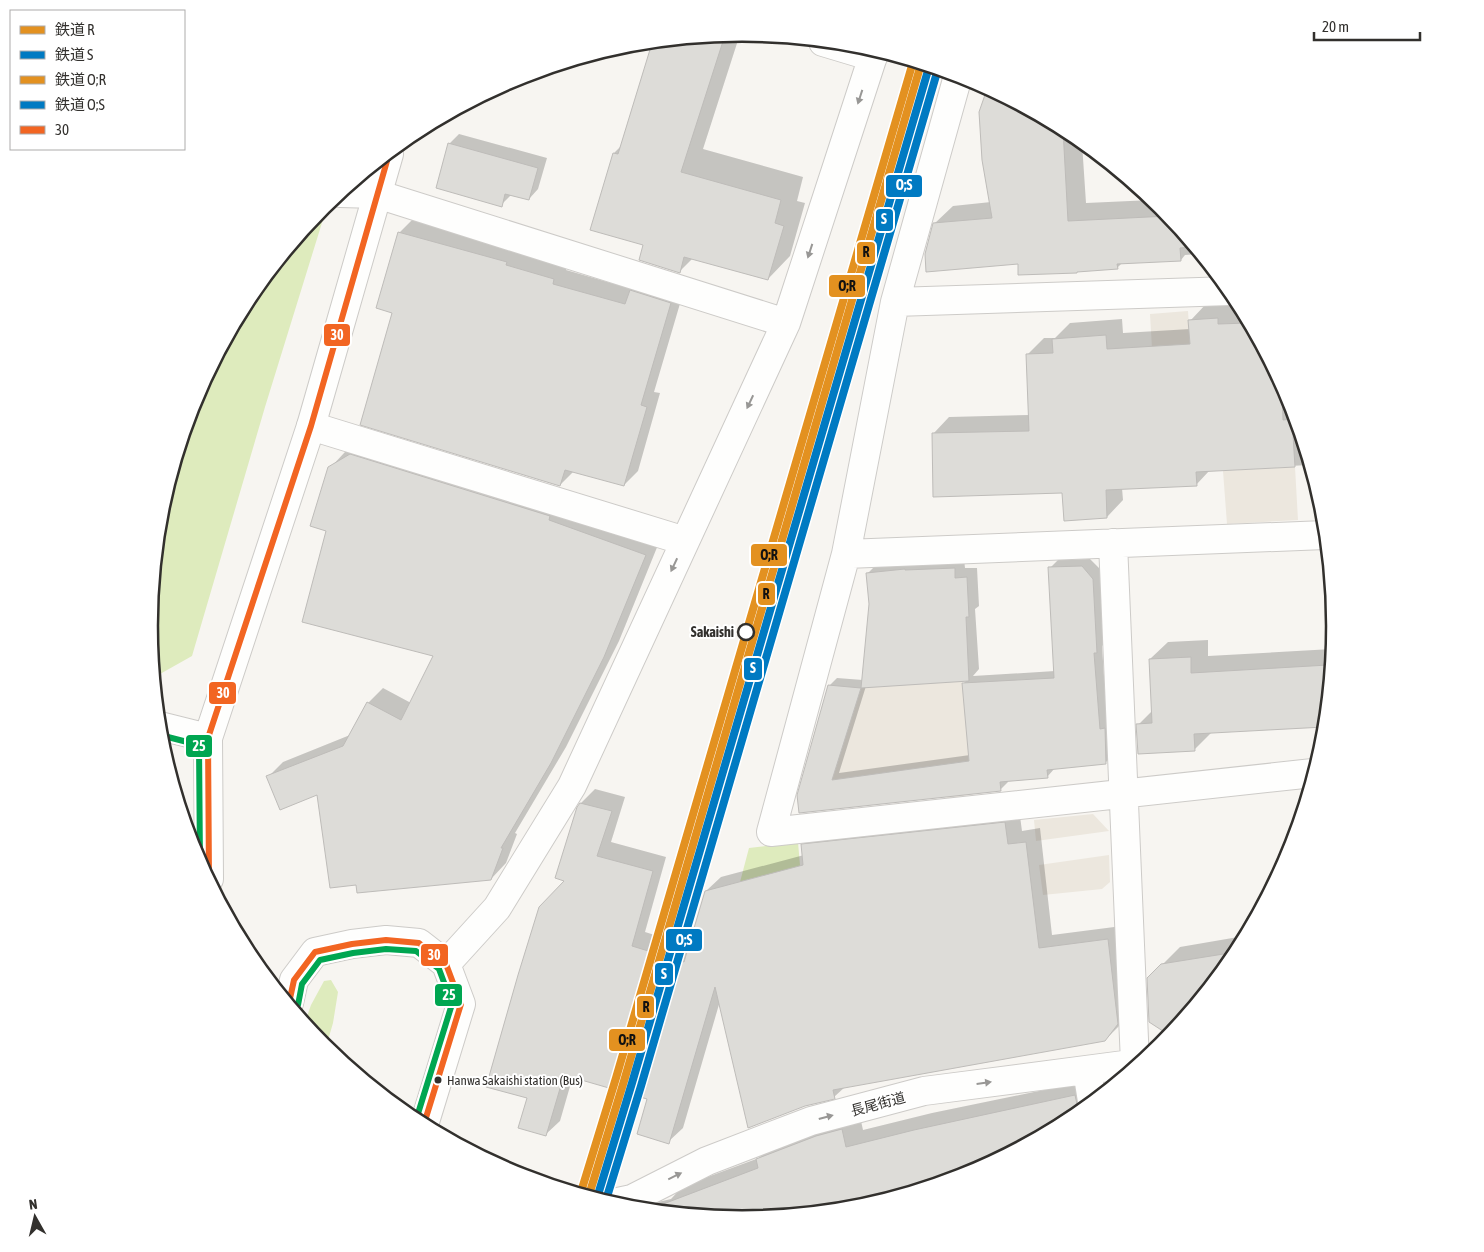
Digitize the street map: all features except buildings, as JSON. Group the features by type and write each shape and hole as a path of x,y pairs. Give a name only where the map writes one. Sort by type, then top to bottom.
{"street":[{"path":"446,964 497,908 572,786 786,323 873,58"},
{"path":"956,83 895,302 846,554 771,832 1307,774"},
{"path":"209,862 208,738 311,426 386,164"},
{"path":"350,193 377,194 786,323"},
{"path":"895,302 1219,291"},
{"path":"311,426 685,541"},
{"path":"846,554 1318,535"},
{"path":"1113,543 1137,1056"},
{"path":"168,728 208,738"},
{"path":"291,996 294,980 315,952 352,944 386,940 419,943 446,964 461,1004 426,1116"},
{"name":"長尾街道","path":"633,1199 707,1161 811,1121 924,1091 1128,1064"},
{"path":"1087,1070 1091,1093"}],"shaded area":[{"path":"1188,311 1195,416 1156,418 1150,314"},
{"path":"1295,467 1298,520 1227,524 1223,471"},
{"path":"962,680 973,794 947,799 942,765 832,780 861,688"},
{"path":"1093,814 1109,831 1036,841 1034,820"},
{"path":"1109,855 1110,882 1102,889 1043,895 1039,865"}],"green space":[{"path":"323,219 265,407 192,656 161,674 158,626 163,550 178,475 189,438 219,368 237,334 279,271"},
{"path":"798,842 801,877 761,886 758,877 740,882 749,848"},
{"path":"331,980 338,992 328,1038 307,1016 324,981"}],"rail line":[{"name":"O;R","path":"582,1187 911,67"},
{"name":"R","path":"591,1190 919,70"},
{"name":"S","path":"599,1192 927,72"},
{"name":"O;S","path":"608,1194 936,75"}],"transit line":[{"name":"30","path":"209,862 208,738 311,426 386,164"},
{"name":"25","path":"170,737 199,745 200,841"},
{"name":"30","path":"291,996 294,980 315,952 352,944 386,940 419,943 446,964 461,1004 426,1116"},
{"name":"25","path":"298,1005 302,984 320,960 386,949 416,951 439,969 452,1004 419,1111"}],"place":[{"name":"Sakaishi","path":"746,632"},
{"name":"Hanwa Sakaishi station (Bus)","path":"438,1080"}]}
